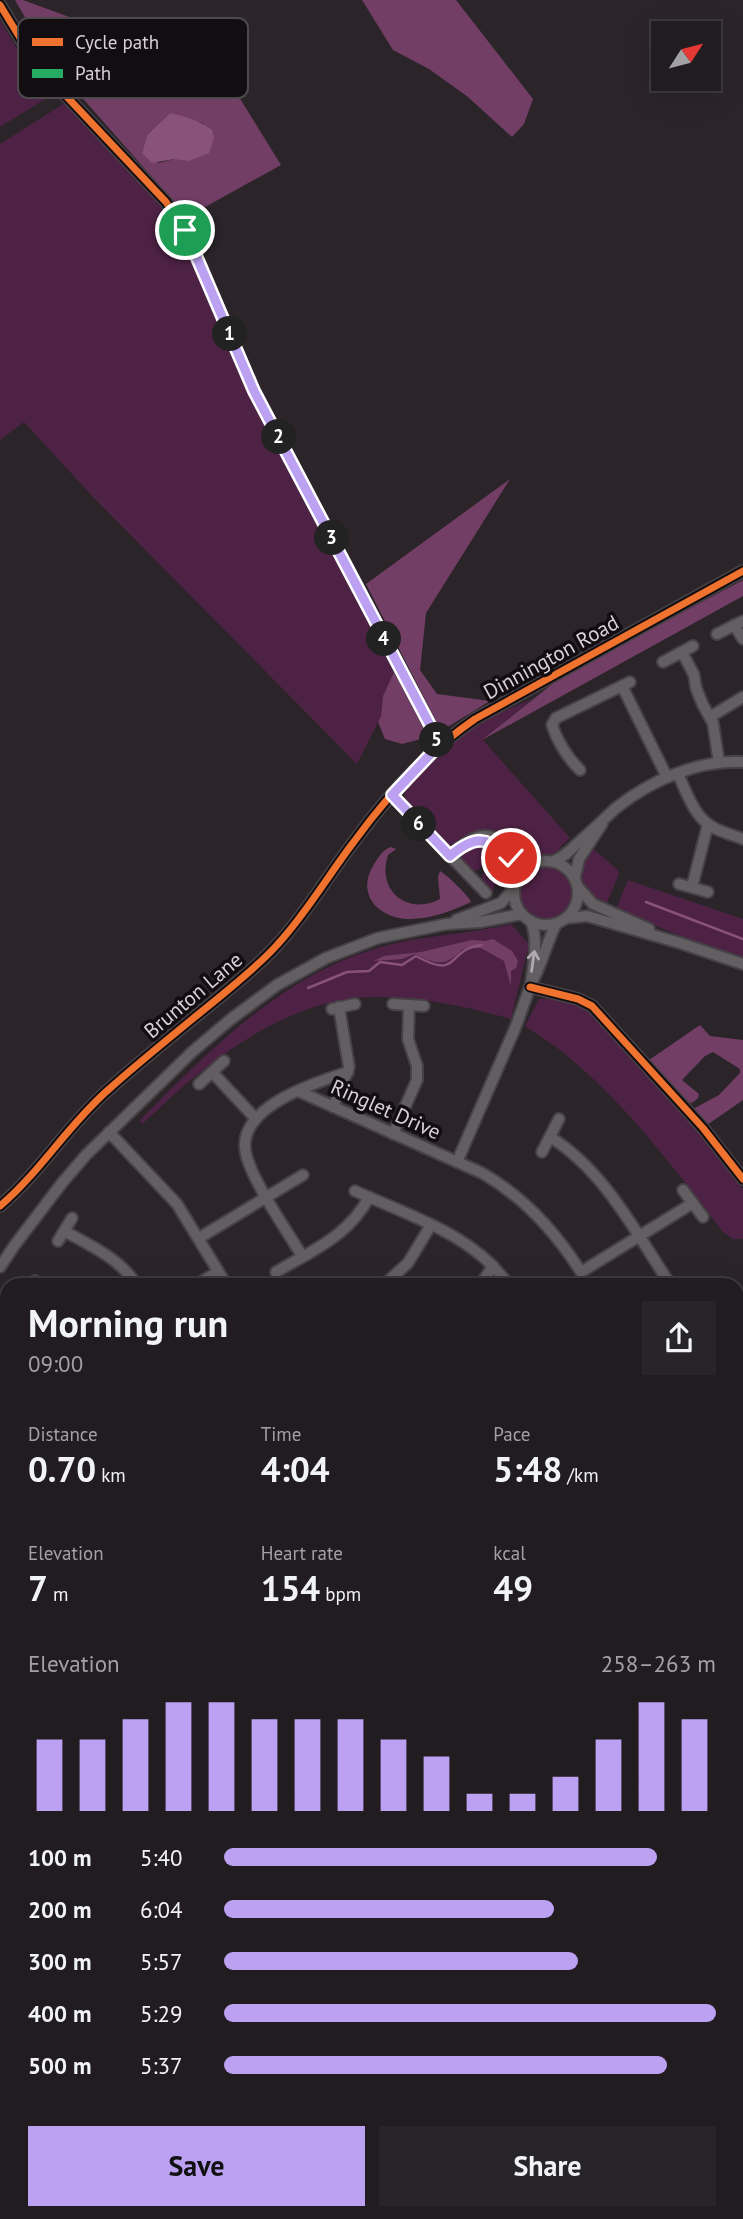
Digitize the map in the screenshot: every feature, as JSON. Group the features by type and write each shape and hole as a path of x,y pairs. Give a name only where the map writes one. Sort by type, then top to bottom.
{"street":[{"path":"0,5 18,35"},
{"path":"67,98 166,202 185,230 254,391 440,744"},
{"name":"Dinnington Road","path":"392,795 440,744 475,719 743,571"},
{"path":"717,634 739,623 743,639"},
{"path":"663,662 693,646"},
{"path":"682,652 710,717 717,740 719,762"},
{"path":"580,770 568,758 552,725 555,718 626,684 672,776 698,813 713,828 743,839"},
{"path":"710,717 743,697"},
{"path":"447,924 501,903 526,868 534,863 554,861 566,855 625,801 690,769 719,762 743,762"},
{"path":"392,795 485,893"},
{"name":"Brunton Lane","path":"0,1206 40,1166 80,1116 277,946 353,842 392,795"},
{"path":"567,918 577,904 579,859 603,822"},
{"path":"692,887 708,824"},
{"path":"450,856 483,835 504,842 534,863"},
{"path":"470,841 483,841 499,848 514,861 517,881 515,900 522,914 531,921 543,925 556,924 567,918 587,916 743,964"},
{"path":"554,861 566,867 593,904 680,943"},
{"path":"679,884 708,892"},
{"path":"0,1267 62,1183 109,1132 192,1052 276,985 309,966 363,943 447,924 480,922 522,914"},
{"path":"531,921 536,944 531,986"},
{"path":"531,986 541,967 556,924"},
{"path":"531,986 578,999 592,1006 683,1105 743,1179"},
{"name":"Ringlet Drive","path":"457,1162 531,986"},
{"path":"333,1107 349,1067 336,1008 355,1004"},
{"path":"393,1004 424,1006"},
{"path":"393,1134 417,1080 417,1066 408,1039 409,1005"},
{"path":"200,1084 224,1061"},
{"path":"212,1072 256,1118"},
{"path":"302,1256 252,1170 245,1146 246,1135 256,1118 270,1106 299,1091 348,1072"},
{"name":"Ringlet Drive","path":"299,1091 493,1179 526,1203 555,1234 581,1272 693,1203"},
{"path":"542,1153 559,1119"},
{"path":"109,1132 177,1205 222,1278"},
{"path":"550,1138 574,1155 605,1187 666,1278"},
{"path":"733,1166 743,1159"},
{"path":"199,1238 303,1175"},
{"path":"683,1190 703,1217"},
{"path":"355,1192 449,1233 471,1247 503,1278"},
{"path":"276,1272 347,1227 358,1216 369,1197"},
{"path":"72,1218 61,1236 115,1261 132,1278"},
{"path":"393,1278 408,1264 431,1225"},
{"path":"485,1278 493,1266"},
{"path":"208,1278 218,1272"}],"shaded area":[{"path":"15,0 23,0 72,18 25,18"},
{"path":"362,0 456,0 533,99 524,124 512,137 468,97 429,69 393,50"},
{"path":"0,20 18,50 18,98 47,98 0,127"},
{"path":"82,98 240,98 281,165 187,217","holes":["170,113 204,124 174,159 159,163 142,153 147,135"]},
{"path":"65,103 159,204 179,233 250,395 394,672 383,696 381,716 357,764 93,497 24,422 0,440 0,144"},
{"path":"170,113 192,119 212,130 214,138 209,153 189,161 174,159 152,163 142,153 147,135"},
{"path":"510,479 426,613 420,670 437,694 490,701 441,731 366,584"},
{"path":"743,580 743,596 482,740 561,677"},
{"path":"394,672 428,737 402,744 385,739 378,722 383,696"},
{"path":"532,699 483,740 570,838 557,853 539,856 523,852 503,837 449,845 409,806 405,790 434,759 460,737 495,715"},
{"path":"477,843 497,851 495,884 493,892 490,893 481,881 482,875 489,867 486,863 472,872 459,858 460,854"},
{"path":"391,847 396,849 388,855 385,868 391,889 398,897 417,904 440,899 440,871 457,885 471,902 442,914 412,919 391,916 382,911 370,897 368,877 380,855"},
{"path":"592,848 618,870 619,874 606,905 585,888 580,876 582,863"},
{"path":"546,866 565,874 573,893 565,912 546,920 527,912 519,893 527,874"},
{"path":"628,880 743,919 743,958 692,941 616,909"},
{"path":"511,924 529,944 511,1019 451,1005 389,997 329,1003 290,1016 253,1035 194,1077 142,1124 140,1120 219,1044 276,998 307,978 339,962 391,944"},
{"path":"493,939 512,951 518,961 516,968 511,971 511,986 504,961 481,948 463,949 451,959 440,962 415,954 402,959 373,961 384,956 421,952 472,940"},
{"path":"547,995 582,1006 700,1132 743,1189 743,1239 733,1239 723,1232 668,1161 609,1094 565,1054 525,1026 539,999 546,999"},
{"path":"700,1025 710,1036 743,1040 743,1100 707,1125 693,1109 719,1095 740,1073 740,1069 713,1052 705,1056 682,1080 699,1094 692,1103 687,1102 649,1060"}],"waterway":[{"path":"646,902 743,939"},
{"path":"308,988 347,972 369,971 380,962 402,965 416,956 430,963 447,965 462,952 482,945"}],"cycle path":[{"path":"0,5 18,34"},
{"path":"68,98 166,202 185,230 254,391 440,744"},
{"path":"0,1206 29,1178 80,1118 108,1090 271,952 380,808 440,746 475,719 743,571"},
{"path":"530,987 578,999 592,1006 703,1128 743,1179"}],"route":[{"path":"185,230 254,391 440,744 392,795 450,856 470,841 480,841 495,845 511,858"}]}
